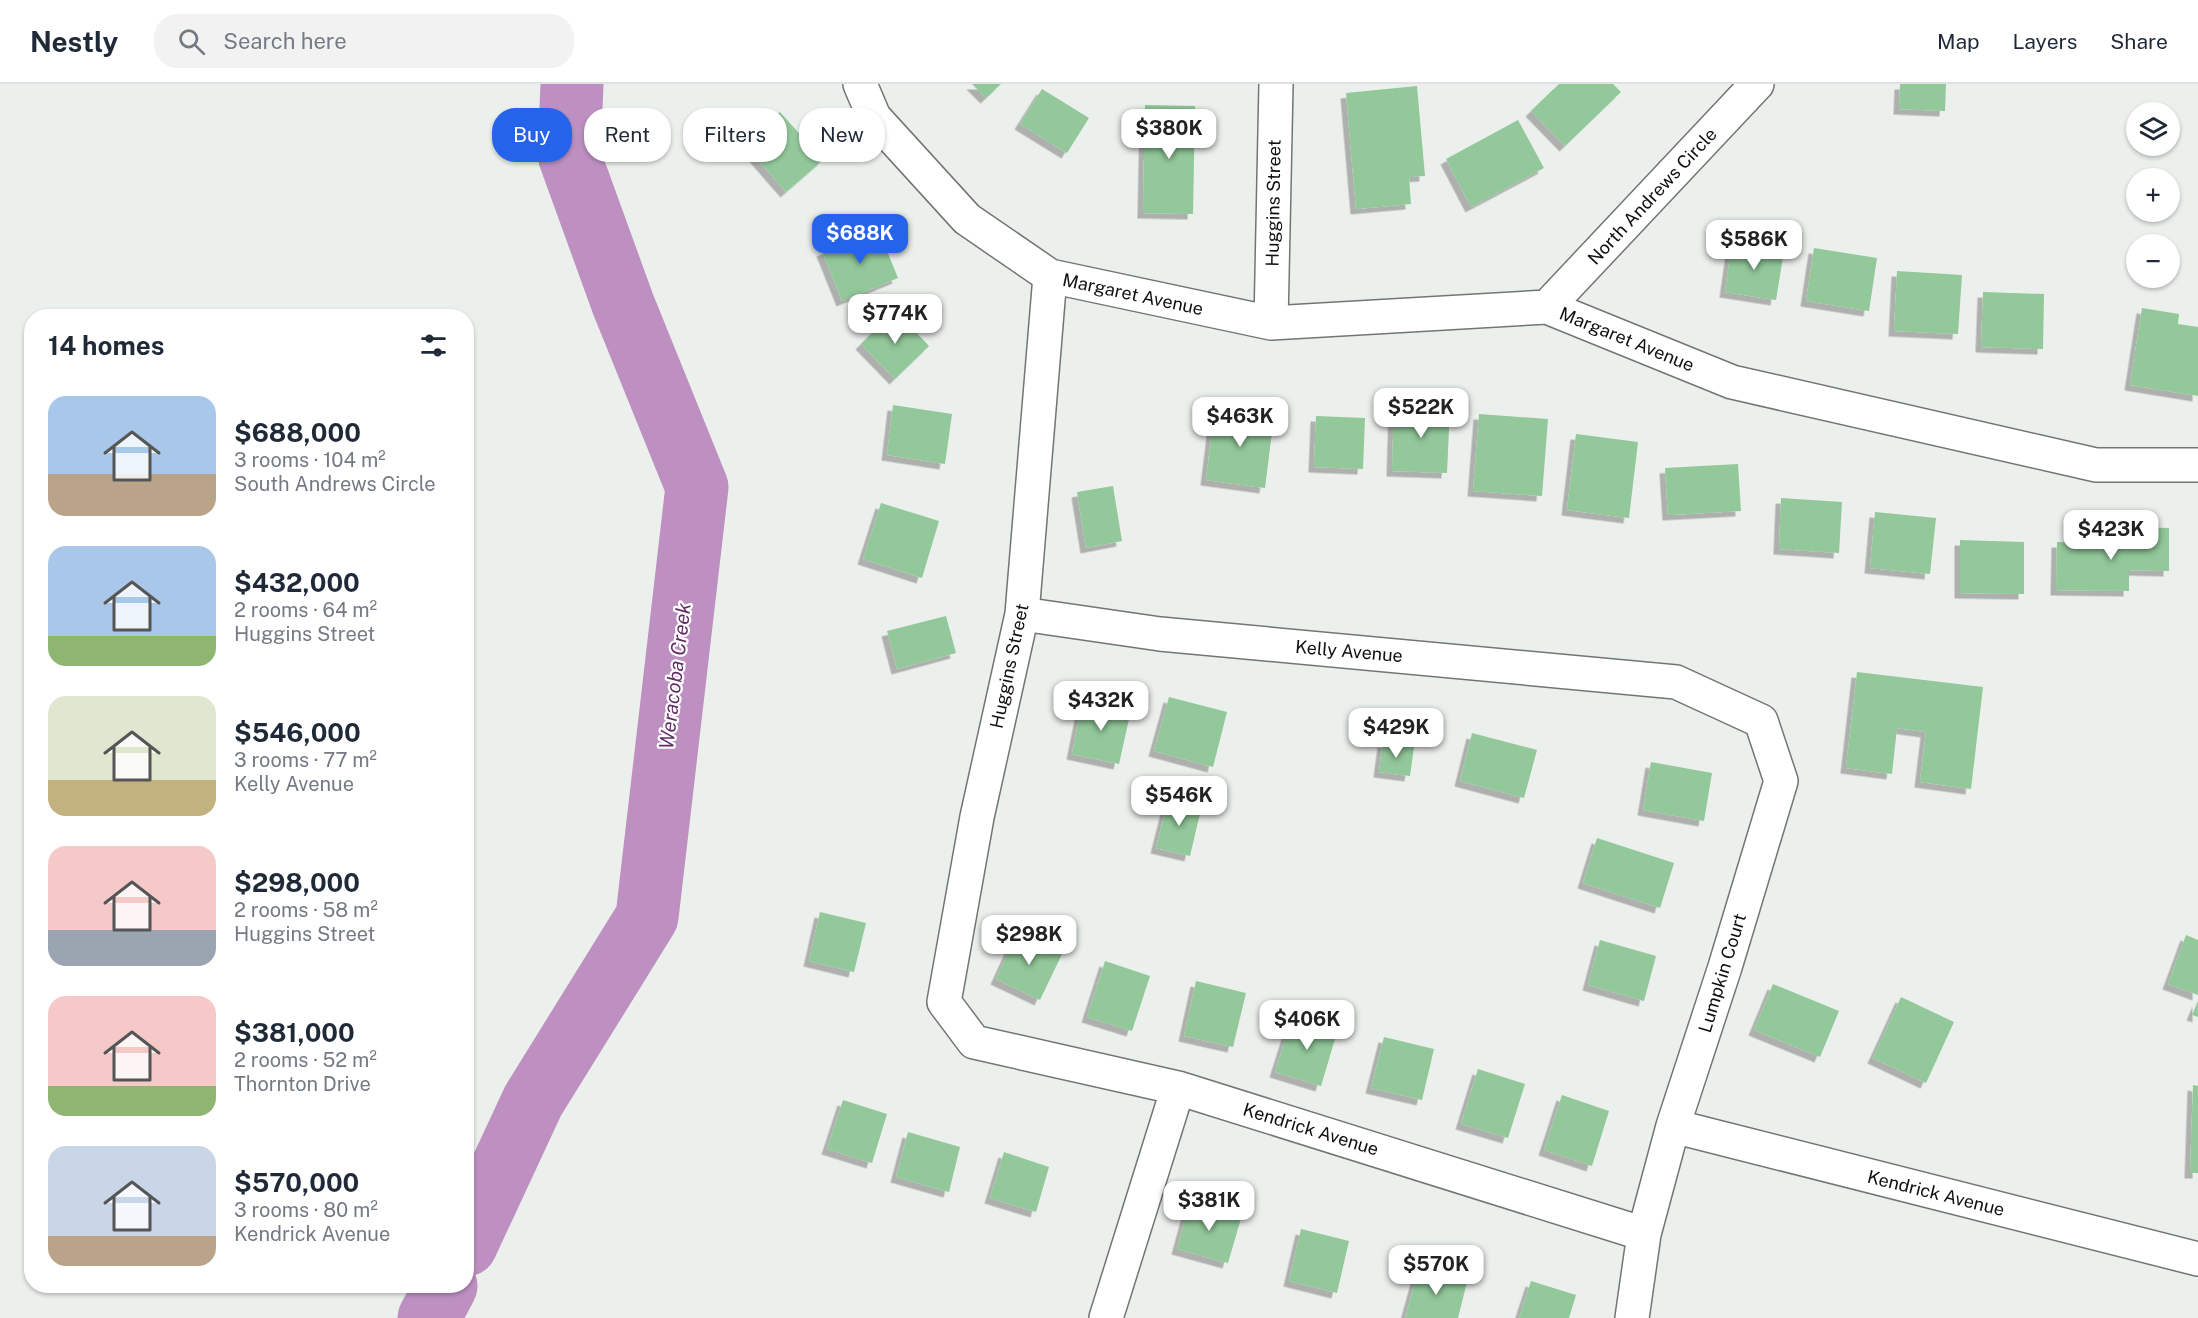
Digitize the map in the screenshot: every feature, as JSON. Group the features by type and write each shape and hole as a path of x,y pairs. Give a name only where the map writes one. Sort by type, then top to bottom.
{"street":[{"path":"860,84 874,117 966,219 1050,276"},
{"name":"Huggins Street","path":"1271,323 1276,84"},
{"name":"North Andrews Circle","path":"1547,307 1757,84"},
{"name":"Margaret Avenue","path":"1050,276 1271,323 1547,307 1732,382 2096,465 2198,465"},
{"name":"Huggins Street","path":"974,1042 944,1002 977,817 1023,614 1050,276"},
{"name":"Kelly Avenue","path":"1023,614 1160,634 1676,682"},
{"name":"Lumpkin Court","path":"1632,1318 1644,1234 1673,1126 1725,967 1781,781 1761,721 1676,682"},
{"name":"Kendrick Avenue","path":"974,1042 1178,1088 1644,1234"},
{"path":"1106,1318 1178,1088"},
{"name":"Kendrick Avenue","path":"1673,1126 2198,1260"}],"building":[{"path":"972,84 1001,84 986,98"},
{"path":"1559,84 1613,84 1621,92 1565,146 1531,111"},
{"path":"1900,84 1946,84 1945,111 1899,109"},
{"path":"1417,86 1425,176 1409,177 1411,204 1356,209 1346,93"},
{"path":"1042,89 1089,118 1067,153 1020,124"},
{"path":"1145,105 1195,106 1193,214 1143,213"},
{"path":"787,120 799,133 799,162 821,162 786,192 760,162 787,162"},
{"path":"1518,120 1544,168 1471,207 1446,159"},
{"path":"878,229 898,278 842,301 822,251"},
{"path":"1732,243 1784,251 1776,300 1725,292"},
{"path":"1814,248 1877,258 1869,311 1806,301"},
{"path":"1897,271 1962,275 1958,334 1894,331"},
{"path":"1983,292 2044,294 2043,349 1981,347"},
{"path":"2142,308 2179,314 2178,324 2198,327 2198,396 2130,385"},
{"path":"895,310 929,346 895,379 861,344"},
{"path":"893,405 952,414 945,464 887,455"},
{"path":"1394,406 1450,408 1447,473 1392,471"},
{"path":"1215,407 1274,416 1265,488 1206,480"},
{"path":"1479,414 1548,419 1542,496 1473,491"},
{"path":"1316,416 1365,418 1363,469 1314,467"},
{"path":"1576,434 1638,442 1629,518 1567,510"},
{"path":"1738,464 1741,511 1668,515 1665,468"},
{"path":"1113,486 1122,541 1086,548 1077,492"},
{"path":"1781,498 1842,502 1839,553 1779,549"},
{"path":"881,503 939,521 922,578 863,559"},
{"path":"1875,512 1936,518 1930,574 1870,568"},
{"path":"2133,527 2169,528 2169,571 2129,570 2129,591 2056,590 2057,542 2132,544"},
{"path":"1960,540 2024,542 2024,594 1960,593"},
{"path":"946,616 956,653 897,669 887,631"},
{"path":"1857,672 1983,687 1971,789 1920,782 1926,732 1897,728 1892,774 1846,768"},
{"path":"1169,697 1227,712 1213,767 1154,751"},
{"path":"1083,700 1131,710 1119,764 1072,754"},
{"path":"1472,733 1537,750 1524,798 1460,781"},
{"path":"1383,742 1414,747 1410,776 1379,772"},
{"path":"1651,762 1712,773 1704,821 1643,810"},
{"path":"1169,797 1202,805 1190,856 1156,848"},
{"path":"1597,838 1674,863 1660,908 1583,883"},
{"path":"820,912 866,923 854,972 809,961"},
{"path":"1017,933 1062,954 1040,1000 996,979"},
{"path":"2186,935 2198,940 2198,995 2168,984"},
{"path":"1600,940 1656,956 1644,1001 1588,985"},
{"path":"1105,961 1150,976 1132,1031 1087,1017"},
{"path":"1196,981 1246,993 1233,1047 1184,1036"},
{"path":"1773,984 1839,1011 1820,1057 1754,1030"},
{"path":"1901,997 1954,1022 1926,1083 1873,1058"},
{"path":"2198,1001 2198,1017 2192,1015"},
{"path":"1293,1015 1338,1029 1321,1086 1275,1072"},
{"path":"1384,1037 1434,1049 1422,1100 1371,1088"},
{"path":"1478,1069 1525,1084 1508,1138 1461,1124"},
{"path":"2193,1085 2198,1086 2198,1173 2190,1173"},
{"path":"1562,1095 1609,1111 1592,1166 1544,1150"},
{"path":"843,1100 887,1114 872,1163 827,1149"},
{"path":"908,1132 960,1147 949,1192 896,1177"},
{"path":"1004,1152 1049,1167 1036,1212 990,1198"},
{"path":"1190,1201 1242,1215 1228,1263 1177,1249"},
{"path":"1301,1229 1349,1241 1337,1293 1289,1281"},
{"path":"1419,1268 1467,1282 1458,1318 1405,1318"},
{"path":"1531,1281 1576,1295 1569,1318 1519,1318"}],"waterway":[{"name":"Weracoba Creek","path":"474,1228 533,1101 647,917 697,487 623,304 569,155 572,84"},
{"name":"Weracoba Creek","path":"429,1318 442,1293"}]}
